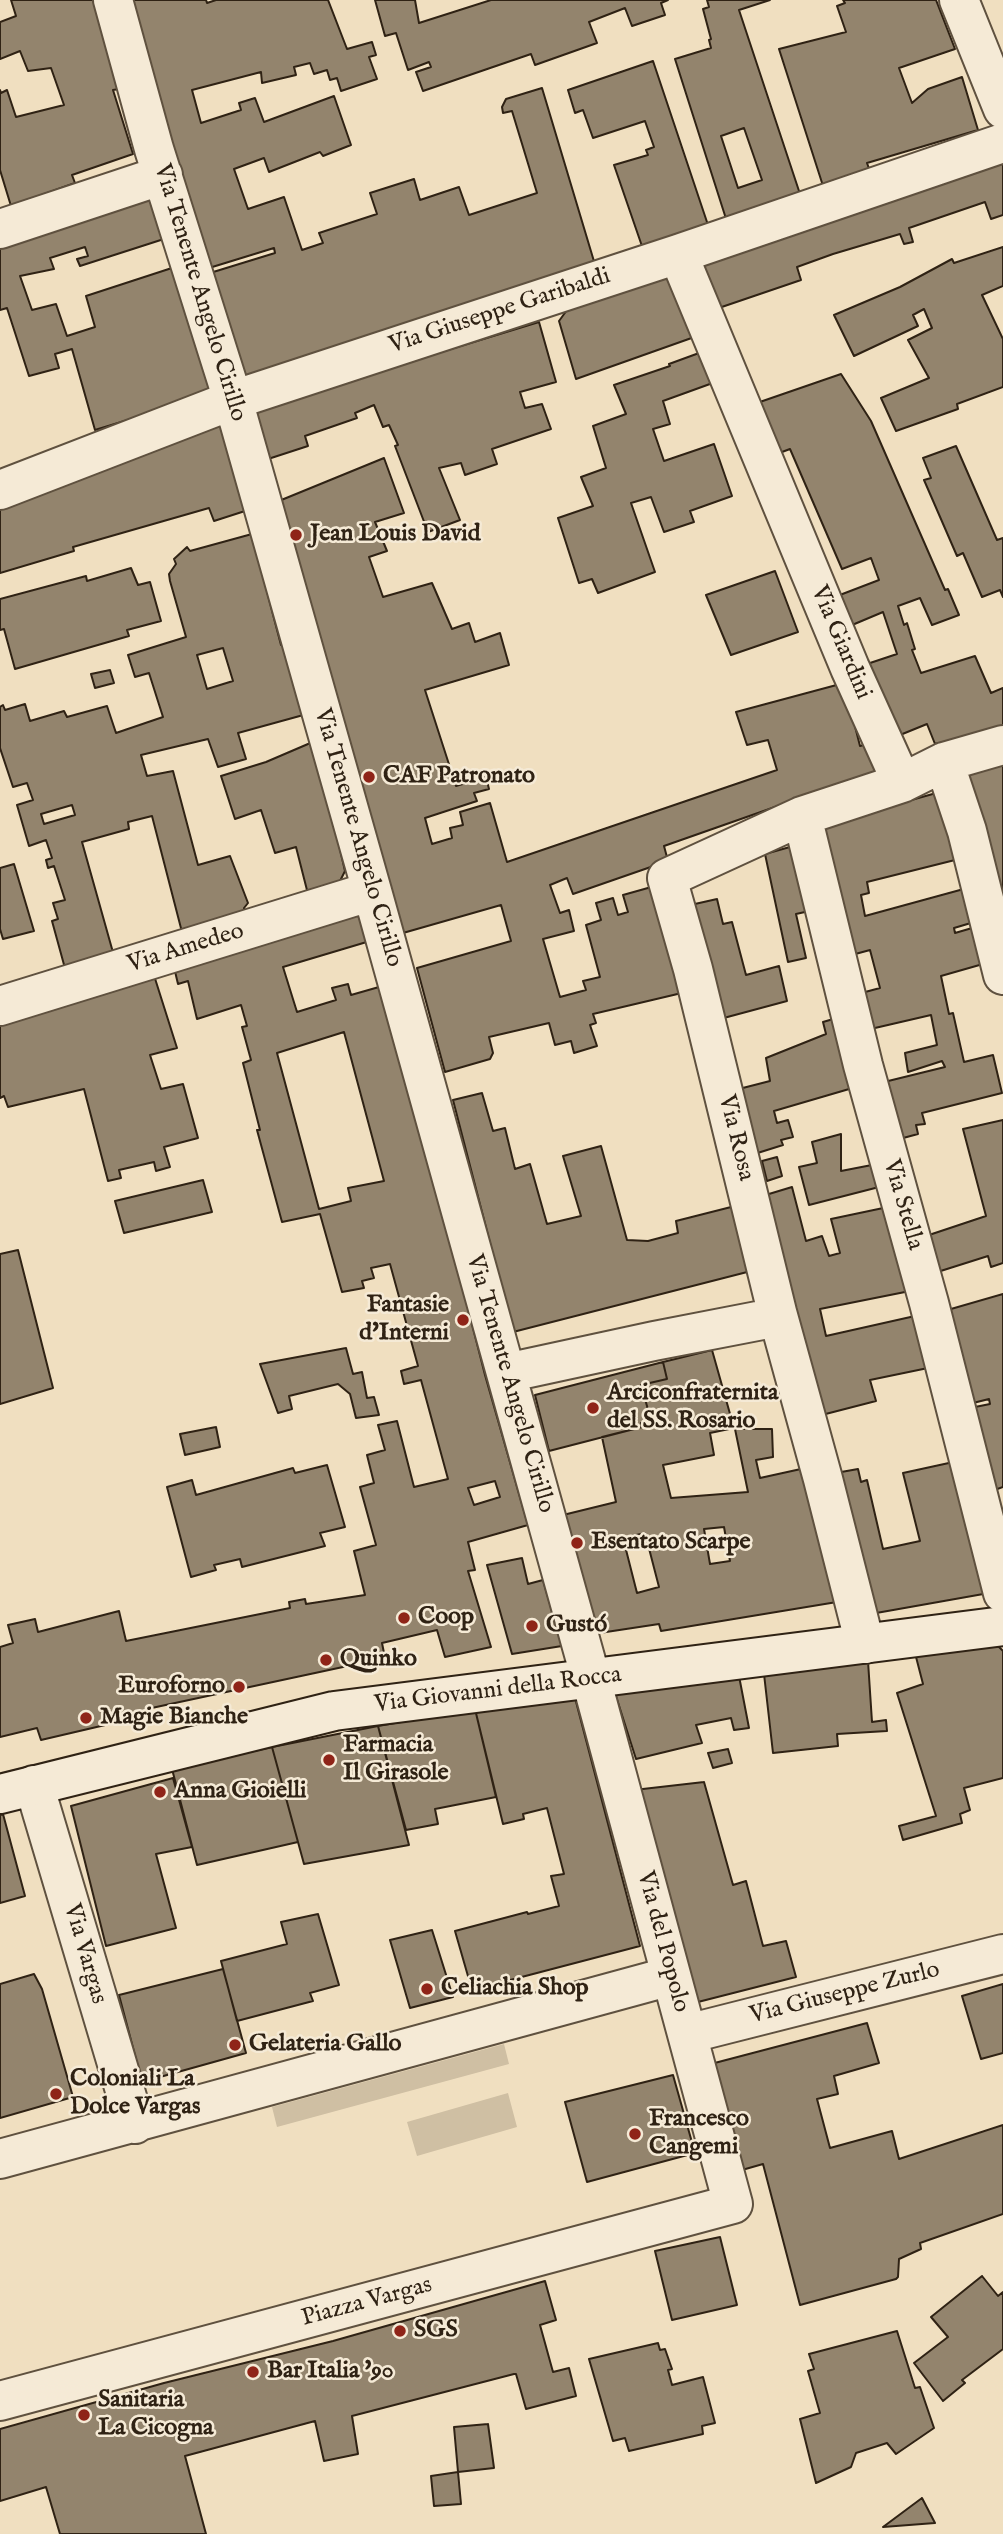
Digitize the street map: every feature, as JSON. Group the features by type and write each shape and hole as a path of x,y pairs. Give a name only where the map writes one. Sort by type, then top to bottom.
{"street":[{"name":"Via Tenente Angelo Cirillo","path":"113,0 163,175 233,400 373,891 591,1679"},
{"path":"959,0 1003,109"},
{"name":"Via Giuseppe Garibaldi","path":"0,490 233,400 678,254 1003,143"},
{"path":"0,229 163,175"},
{"name":"Via Giardini","path":"678,254 850,668 902,783"},
{"path":"902,783 944,762 1003,745"},
{"path":"944,762 967,831 1003,975"},
{"name":"Via Rosa","path":"865,1644 778,1317 693,969 667,878 802,817 902,783"},
{"name":"Via Stella","path":"802,817 863,1065 929,1303 1002,1619"},
{"name":"Via Amedeo","path":"0,1006 373,891"},
{"path":"506,1373 778,1317"},
{"name":"Via Giovanni della Rocca","path":"17,1790 334,1711 865,1644 1002,1619"},
{"name":"Via del Popolo","path":"591,1679 733,2204"},
{"name":"Via Vargas","path":"17,1790 135,2124"},
{"name":"Via Giuseppe Zurlo","path":"687,2035 1003,1954"},
{"path":"0,2159 671,1976"},
{"name":"Piazza Vargas","path":"0,2401 733,2204"}],"shaded area":[{"path":"504,2044 509,2064 277,2127 272,2107"},
{"path":"508,2093 517,2127 417,2156 407,2122"}],"building":[{"path":"11,0 93,0 119,89 113,90 133,154 72,175 75,183 11,206 0,170 0,90 1,93 7,90 16,117 64,105 51,68 28,71 20,51 0,59 0,22 16,16"},
{"path":"128,0 206,0 207,3 216,0 328,0 347,49 372,42 376,55 369,57 377,79 341,91 337,78 330,80 327,70 314,74 310,63 294,67 296,75 262,83 261,72 192,90 201,123 241,110 239,103 255,98 264,122 334,96 351,145 323,156 320,152 269,172 264,158 234,169 248,209 284,197 302,250 323,243 319,233 377,214 370,193 414,179 420,200 459,187 469,215 537,193 512,111 503,113 502,107 506,99 542,88 596,268 246,378 210,273 275,253 274,248 209,268"},
{"path":"375,0 415,0 419,23 491,0 668,0 661,3 665,15 632,26 625,8 589,22 597,43 535,65 531,54 423,91 416,72 431,67 429,62 408,70 396,33 385,36"},
{"path":"707,0 770,0 739,10 802,200 728,225 675,59 711,48 703,9 709,7","holes":["744,128 762,180 738,188 721,136"]},
{"path":"843,0 936,0 955,49 899,68 912,103 928,89 962,77 978,130 867,163 871,174 824,189 779,49 846,32 837,6 845,3"},
{"path":"653,61 709,228 644,252 614,165 648,155 646,150 654,147 645,121 593,138 583,110 575,113 568,90"},
{"path":"1003,161 1003,215 991,219 985,202 909,228 913,242 904,244 900,234 833,254 797,267 801,280 710,311 693,262"},
{"path":"149,192 167,238 80,266 77,259 88,256 85,247 50,258 54,269 20,276 32,310 56,304 67,336 95,327 86,296 178,266 213,394 95,430 72,349 55,354 59,368 29,376 7,308 0,310 0,245"},
{"path":"1003,247 1003,286 982,295 1003,339 1003,387 957,404 958,409 896,431 881,398 929,378 908,340 932,328 924,309 913,315 918,326 854,356 834,315 900,287 952,259 954,263"},
{"path":"671,272 700,335 576,379 559,321 567,310"},
{"path":"539,322 556,382 520,392 525,408 542,404 551,429 492,449 497,464 465,475 461,463 439,468 460,520 428,532 395,446 398,445 389,425 383,427 374,405 355,413 357,418 305,436 308,446 265,460 248,411"},
{"path":"710,349 721,380 663,401 670,424 653,429 664,461 714,444 732,496 690,511 694,522 664,532 651,497 631,503 655,572 598,593 592,579 579,583 558,518 593,506 581,477 606,468 593,426 626,414 614,385"},
{"path":"841,374 871,421 945,590 948,589 959,615 932,625 920,598 898,606 904,625 907,623 915,649 912,650 921,673 975,656 991,693 1003,688 1003,729 935,744 927,724 900,735 861,666 897,654 883,612 845,628 832,598 879,580 871,558 842,569 790,449 774,455 754,404"},
{"path":"221,422 245,511 214,521 209,508 73,547 74,551 0,573 0,504"},
{"path":"956,446 997,540 1003,538 1003,597 1000,590 982,597 963,553 957,556 924,480 931,478 923,458"},
{"path":"384,458 404,513 375,522 387,551 369,557 383,597 432,583 452,629 469,623 475,642 500,633 509,665 425,690 456,786 486,777 489,789 474,793 477,801 425,818 432,844 452,838 450,828 463,825 460,812 490,803 507,862 777,770 768,740 747,745 736,712 844,683 860,746 879,741 886,768 664,846 668,861 573,894 567,878 550,885 560,913 569,910 574,931 543,939 560,997 586,990 583,981 600,977 586,925 601,920 596,903 613,898 618,915 628,912 623,895 655,886 686,992 593,1014 596,1023 590,1025 597,1046 574,1053 571,1041 555,1045 549,1023 489,1037 493,1053 490,1059 445,1072 417,968 511,941 501,905 403,933 274,503"},
{"path":"252,534 281,645 286,644 307,714 238,733 246,759 218,767 208,739 141,755 147,776 173,771 198,865 230,856 248,903 244,908 244,918 183,936 152,816 128,822 129,829 82,842 114,956 66,972 52,921 58,919 53,903 65,900 54,866 48,868 46,860 52,858 46,840 29,846 17,805 33,800 27,783 13,787 0,748 0,707 3,705 5,710 25,704 30,721 64,711 67,717 107,706 116,733 163,717 149,673 135,677 128,655 186,637 169,574 176,564 174,559 187,547 190,551","holes":["223,648 233,681 207,689 197,655","72,805 75,815 44,824 41,814"]},
{"path":"131,568 138,585 150,582 161,621 127,630 129,636 15,669 4,629 0,630 0,599 86,576 87,581"},
{"path":"775,571 798,632 731,655 706,595"},
{"path":"110,670 114,683 95,688 91,674"},
{"path":"315,741 345,871 340,881 309,898 296,847 275,853 261,810 235,819 221,776 266,762"},
{"path":"1003,755 1003,907 962,767"},
{"path":"947,790 963,858 867,882 869,893 861,895 865,916 971,887 981,920 954,928 955,933 979,926 990,962 941,976 964,1062 993,1055 1002,1093 922,1113 925,1124 916,1125 918,1134 892,1141 876,1084 945,1067 942,1061 908,1072 905,1053 937,1045 931,1015 862,1031 854,995 880,988 870,950 848,956 815,827"},
{"path":"797,845 814,910 796,914 806,958 788,962 765,854"},
{"path":"14,864 34,931 3,939 0,929 0,868"},
{"path":"717,899 723,924 732,922 746,975 779,966 787,1001 720,1019 686,906"},
{"path":"355,909 370,941 283,967 297,1012 336,1000 332,988 348,984 351,995 386,985 485,1375 528,1525 468,1542 475,1570 468,1571 491,1647 445,1657 437,1630 382,1643 385,1658 147,1709 148,1715 41,1740 37,1728 0,1737 0,1647 13,1643 8,1625 35,1619 38,1632 119,1611 126,1641 290,1608 289,1602 305,1599 306,1604 365,1595 354,1551 376,1545 360,1487 374,1483 367,1455 385,1450 378,1425 397,1421 414,1487 448,1479 421,1380 404,1384 401,1371 418,1366 390,1264 371,1268 374,1278 362,1281 364,1288 342,1292 320,1214 282,1222 257,1130 260,1130 243,1063 251,1060 242,1027 247,1026 241,1005 197,1019 188,981 178,984 173,963","holes":["344,1032 384,1181 348,1188 351,1201 319,1209 277,1053","495,1481 500,1497 474,1505 468,1488"]},
{"path":"152,969 177,1048 150,1055 161,1089 183,1084 198,1138 164,1147 170,1167 156,1171 154,1162 119,1170 121,1178 108,1181 84,1089 8,1107 4,1096 0,1098 0,1015"},
{"path":"840,1017 856,1087 774,1111 777,1123 788,1120 793,1137 781,1140 783,1145 748,1156 731,1091 770,1081 766,1058 826,1034 823,1022"},
{"path":"482,1093 493,1131 505,1128 515,1169 530,1164 547,1224 581,1216 563,1156 601,1146 627,1240 648,1241 678,1233 676,1221 739,1205 755,1270 513,1332 453,1100"},
{"path":"1003,1120 1003,1263 991,1267 988,1256 928,1275 917,1239 986,1216 963,1129"},
{"path":"841,1134 841,1171 877,1164 883,1186 809,1205 799,1167 817,1163 812,1142"},
{"path":"777,1157 782,1176 767,1181 762,1161"},
{"path":"203,1180 212,1212 124,1233 115,1201"},
{"path":"792,1187 806,1241 822,1236 829,1256 840,1253 831,1219 888,1207 910,1291 820,1309 826,1336 915,1316 928,1368 870,1380 876,1401 814,1417 759,1197"},
{"path":"18,1250 53,1388 0,1404 0,1254"},
{"path":"1003,1294 1003,1487 989,1492 970,1408 990,1404 989,1399 969,1404 944,1311"},
{"path":"346,1348 353,1374 362,1372 367,1398 374,1397 379,1415 356,1418 350,1394 338,1384 289,1396 292,1409 278,1413 260,1364"},
{"path":"712,1350 734,1428 710,1433 714,1455 663,1465 671,1498 748,1492 735,1429 772,1429 773,1457 756,1460 760,1478 810,1467 843,1601 661,1631 659,1624 593,1634 563,1515 616,1502 602,1437 642,1427 641,1423 651,1420 641,1385 667,1379 663,1362","holes":["724,1527 730,1561 710,1564 704,1529","645,1533 659,1587 637,1593 623,1538"]},
{"name":"Arciconfraternita del SS. Rosario","path":"663,1362 667,1379 641,1385 651,1420 641,1423 642,1427 549,1451 535,1395"},
{"path":"216,1427 220,1447 185,1455 180,1434"},
{"path":"958,1461 989,1593 865,1615 830,1474 858,1469 861,1482 867,1480 883,1549 920,1541 903,1473"},
{"path":"327,1465 345,1527 320,1533 325,1546 242,1567 240,1559 214,1565 216,1570 191,1577 167,1487 192,1480 196,1495 293,1468 295,1473"},
{"path":"522,1558 528,1584 543,1580 562,1646 512,1654 487,1565"},
{"path":"992,1640 1003,1651 1003,1778 964,1788 970,1810 960,1814 962,1823 903,1840 899,1826 936,1816 897,1693 923,1684 915,1653"},
{"path":"868,1661 872,1722 886,1720 887,1731 837,1734 838,1746 773,1753 764,1674"},
{"path":"739,1676 749,1728 734,1730 731,1718 696,1725 702,1743 636,1759 614,1690"},
{"path":"574,1694 640,1946 472,1990 455,1931 559,1906 551,1876 564,1874 547,1808 523,1814 524,1819 503,1824 475,1709"},
{"path":"475,1709 496,1797 435,1809 438,1824 406,1830 378,1726"},
{"path":"378,1726 409,1845 304,1864 272,1747"},
{"path":"272,1747 298,1842 197,1865 172,1769"},
{"path":"728,1749 732,1763 713,1768 708,1753"},
{"path":"173,1778 192,1847 156,1854 176,1928 106,1946 71,1806"},
{"path":"704,1782 733,1885 746,1881 763,1946 786,1941 796,1977 694,2003 634,1790"},
{"path":"3,1814 25,1896 0,1903 0,1815"},
{"path":"318,1914 339,1985 310,1993 313,2001 237,2021 221,1961 287,1944 281,1922"},
{"path":"432,1930 453,1997 410,2008 390,1940"},
{"path":"223,1969 246,2053 142,2082 119,1995"},
{"path":"34,1974 42,1989 73,2097 0,2118 0,1984"},
{"path":"1003,1984 1003,2053 981,2059 962,1996"},
{"path":"867,2023 879,2063 834,2076 838,2094 817,2099 830,2148 892,2131 899,2159 1003,2125 1003,2214 920,2243 921,2249 899,2259 896,2279 800,2305 763,2164 735,2172 707,2065"},
{"path":"673,2075 695,2153 587,2182 565,2102"},
{"path":"720,2237 737,2305 672,2320 655,2251"},
{"path":"982,2276 998,2296 1003,2292 1003,2349 962,2380 965,2383 943,2401 914,2363 948,2337 931,2317"},
{"path":"545,2281 556,2320 540,2325 553,2372 569,2368 576,2396 526,2409 514,2374 352,2416 358,2454 324,2461 315,2421 185,2456 206,2534 60,2534 46,2487 0,2501 0,2429 164,2383 333,2341"},
{"path":"897,2331 915,2388 920,2387 934,2428 896,2454 887,2443 856,2453 851,2467 816,2483 800,2419 820,2413 808,2371 814,2369 809,2354"},
{"path":"658,2343 660,2350 665,2349 672,2369 668,2370 672,2385 703,2377 715,2423 702,2426 703,2434 629,2451 625,2438 613,2441 589,2359"},
{"path":"488,2424 494,2468 458,2472 454,2427"},
{"path":"458,2472 461,2504 434,2506 431,2476"},
{"path":"922,2498 935,2523 883,2527"}],"place":[{"name":"Jean Louis David","path":"296,535"},
{"name":"CAF Patronato","path":"369,777"},
{"name":"Fantasie d'Interni","path":"463,1320"},
{"name":"Arciconfraternita del SS. Rosario","path":"593,1408"},
{"name":"Esentato Scarpe","path":"577,1543"},
{"name":"Coop","path":"404,1618"},
{"name":"Gustó","path":"532,1626"},
{"name":"Quinko","path":"326,1660"},
{"name":"Euroforno","path":"239,1687"},
{"name":"Magie Bianche","path":"86,1718"},
{"name":"Farmacia Il Girasole","path":"329,1760"},
{"name":"Anna Gioielli","path":"160,1792"},
{"name":"Celiachia Shop","path":"427,1989"},
{"name":"Gelateria Gallo","path":"235,2045"},
{"name":"Coloniali La Dolce Vargas","path":"56,2094"},
{"name":"Francesco Cangemi","path":"635,2134"},
{"name":"SGS","path":"400,2331"},
{"name":"Bar Italia '90","path":"253,2372"},
{"name":"Sanitaria La Cicogna","path":"84,2415"}]}
